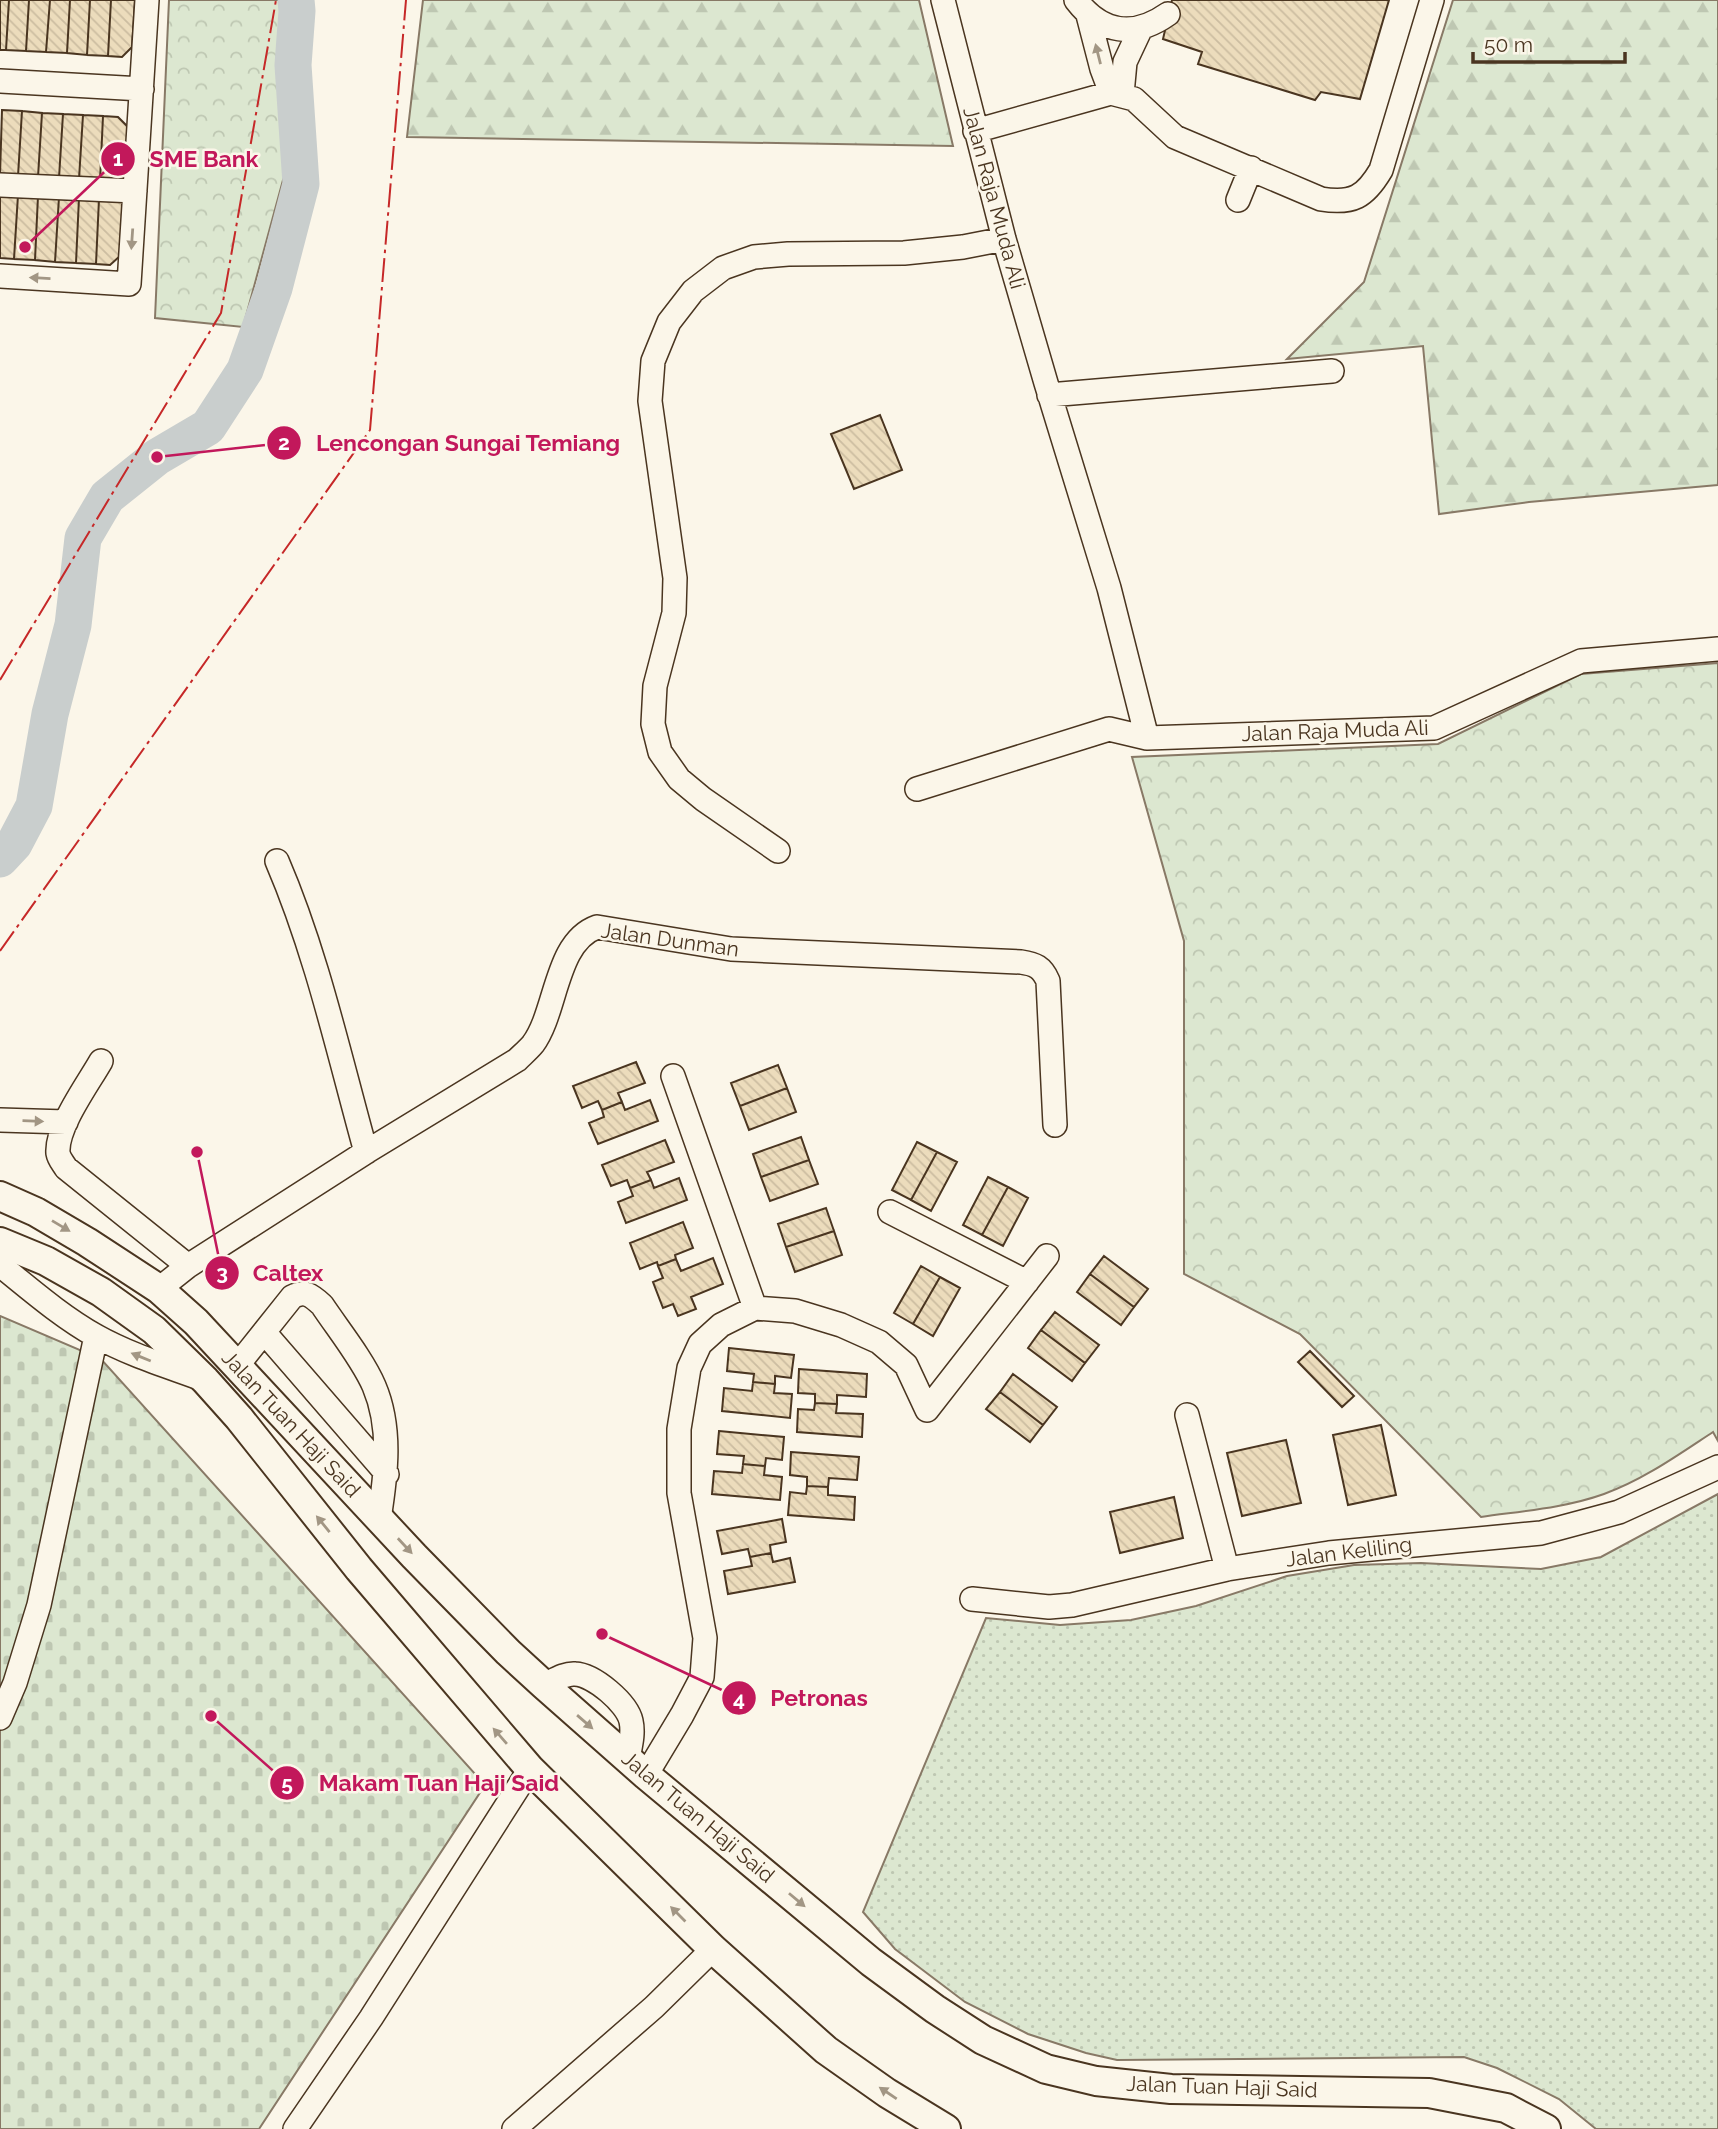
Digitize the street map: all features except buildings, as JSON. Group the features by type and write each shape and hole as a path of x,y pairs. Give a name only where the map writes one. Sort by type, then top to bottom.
{"main road":[{"name":"Jalan Tuan Haji Said","path":"0,1196 36,1212 159,1289 196,1322 379,1519 508,1652 544,1685 637,1767 871,1962 983,2040 1046,2069 1096,2081 1171,2088 1429,2093 1506,2108 1546,2129"},
{"name":"Jalan Tuan Haji Said","path":"0,1242 46,1261 100,1292 154,1330 239,1418 376,1589 530,1769 713,1949 826,2050 887,2093 946,2129"}],"street":[{"path":"0,276 130,284 147,0"},
{"name":"Jalan Raja Muda Ali","path":"943,0 1004,239 1109,588 1147,738"},
{"path":"1082,7 1102,69 1117,94 1140,104 1175,137 1321,199 1338,202 1356,198 1370,188 1381,170 1432,0"},
{"path":"1082,7 1113,28 1140,29 1168,14"},
{"path":"1117,94 1125,62 1140,29"},
{"path":"0,81 142,89"},
{"path":"975,131 1117,94"},
{"path":"1238,200 1251,168"},
{"path":"0,185 135,191"},
{"path":"778,851 679,779 660,752 653,724 655,686 674,613 675,578 650,401 653,361 669,322 693,291 723,268 754,257 904,253 963,247 1004,239"},
{"path":"1049,395 1332,371"},
{"name":"Jalan Raja Muda Ali","path":"917,789 1109,729 1147,738 1434,728 1581,661 1718,649"},
{"path":"277,861 293,899 317,975 366,1152"},
{"name":"Jalan Dunman","path":"159,1289 188,1266 366,1152 517,1060 533,1044 543,1025 564,966 576,942 585,931 597,927 731,949 1021,961 1035,964 1043,970 1048,981 1055,1125"},
{"path":"102,1061 66,1122 59,1142 58,1157 66,1168 188,1266"},
{"path":"673,1076 755,1308"},
{"path":"0,1120 66,1122"},
{"path":"890,1212 1027,1283"},
{"path":"637,1767 682,1715 702,1677 705,1638 679,1493 680,1429 689,1368 700,1343 721,1325 755,1308 795,1311 841,1325 879,1342 906,1365 927,1410 1047,1256"},
{"path":"0,1265 53,1307 96,1336 141,1357 205,1380"},
{"path":"237,1366 292,1297 300,1293 310,1294 321,1305 374,1386 383,1420 387,1452 387,1474 379,1519"},
{"path":"264,1332 387,1474"},
{"path":"0,1718 8,1682 39,1605 96,1336"},
{"path":"1187,1415 1227,1569"},
{"name":"Jalan Keliling","path":"972,1599 1049,1607 1072,1605 1227,1569 1329,1553 1541,1533 1619,1512 1718,1467"},
{"path":"544,1685 574,1674 593,1681 617,1699 631,1720 637,1767"},
{"path":"295,2129 371,2018 530,1769"},
{"path":"514,2129 654,2007 713,1949"}],"green space":[{"path":"169,0 283,0 280,80 286,169 243,327 155,318"},
{"path":"423,0 919,0 953,146 407,137"},
{"path":"1453,0 1718,0 1718,485 1529,502 1439,514 1423,346 1287,359 1364,282"},
{"path":"1718,663 1718,1441 1713,1432 1646,1474 1589,1499 1481,1517 1300,1334 1184,1274 1184,941 1132,757 1438,744 1581,674"},
{"path":"0,1316 101,1359 485,1785 259,2129 0,2129"},
{"path":"1718,1494 1718,2129 1596,2129 1559,2099 1497,2068 1464,2057 1117,2060 1086,2053 1028,2034 965,2002 895,1949 863,1912 986,1618 1060,1625 1131,1620 1196,1606 1287,1576 1354,1565 1421,1563 1541,1569 1601,1557"}],"waterway":[{"path":"0,859 14,844 34,806 50,714 73,625 83,538 107,497 157,457 208,427 245,370 274,288 301,184 293,65 296,0"}],"power":[{"path":"0,680 221,313 276,0"},
{"path":"0,951 370,430 406,0"}],"place":[{"name":"SME Bank","path":"25,247"},
{"name":"Lencongan Sungai Temiang","path":"157,457"},
{"name":"Caltex","path":"197,1152"},
{"name":"Petronas","path":"602,1634"},
{"name":"Makam Tuan Haji Said","path":"211,1716"}]}
